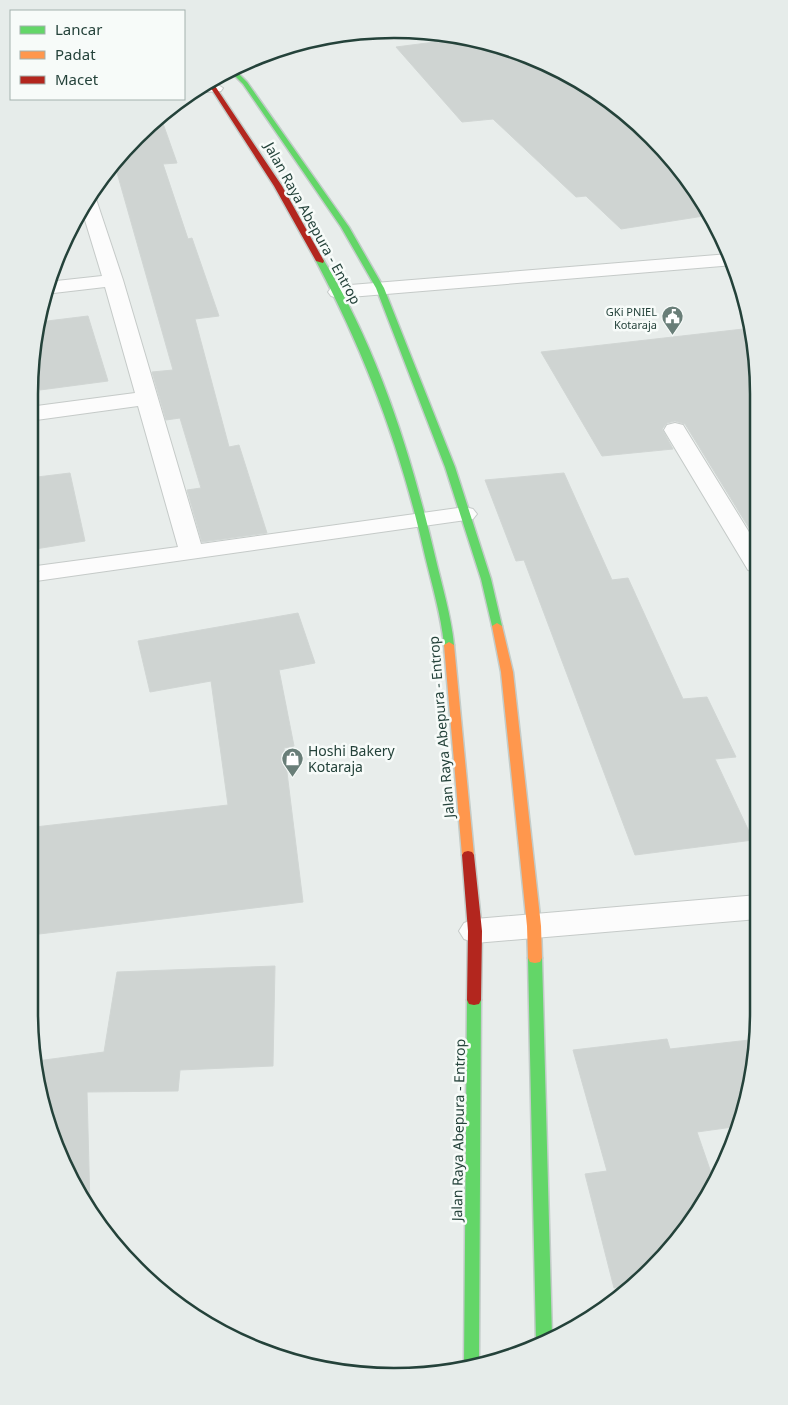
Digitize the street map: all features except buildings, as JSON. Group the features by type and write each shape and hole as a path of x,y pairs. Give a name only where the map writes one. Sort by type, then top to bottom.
{"highway":[{"path":"236,74 245,83 346,228 380,288 450,467 486,579 507,672 534,926 544,1334"},
{"name":"Jalan Raya Abepura - Entrop","path":"214,87 278,186 338,292 388,406 423,521 448,636 475,930 471,1359"}],"street":[{"path":"90,208 113,280 191,551"},
{"path":"338,292 724,261"},
{"path":"54,287 113,280"},
{"path":"38,413 147,398"},
{"path":"675,430 750,553"},
{"path":"38,574 464,514"},
{"path":"475,930 750,908"}],"traffic: fast":[{"path":"236,74 245,83 345,227 380,288 450,467 486,579 497,626"},
{"path":"320,261 357,334 388,410 424,527 445,616 449,645"},
{"path":"535,958 544,1334"},
{"path":"471,1359 474,1000"}],"traffic: slow":[{"path":"497,626 507,672 534,926 535,958"},
{"path":"449,645 468,855"}],"traffic: jam":[{"path":"213,87 278,186 320,261"},
{"path":"468,855 475,931 474,1000"}],"place":[{"name":"GKi PNIEL Kotaraja","path":"673,336"},
{"name":"Hoshi Bakery Kotaraja","path":"292,777"}]}
